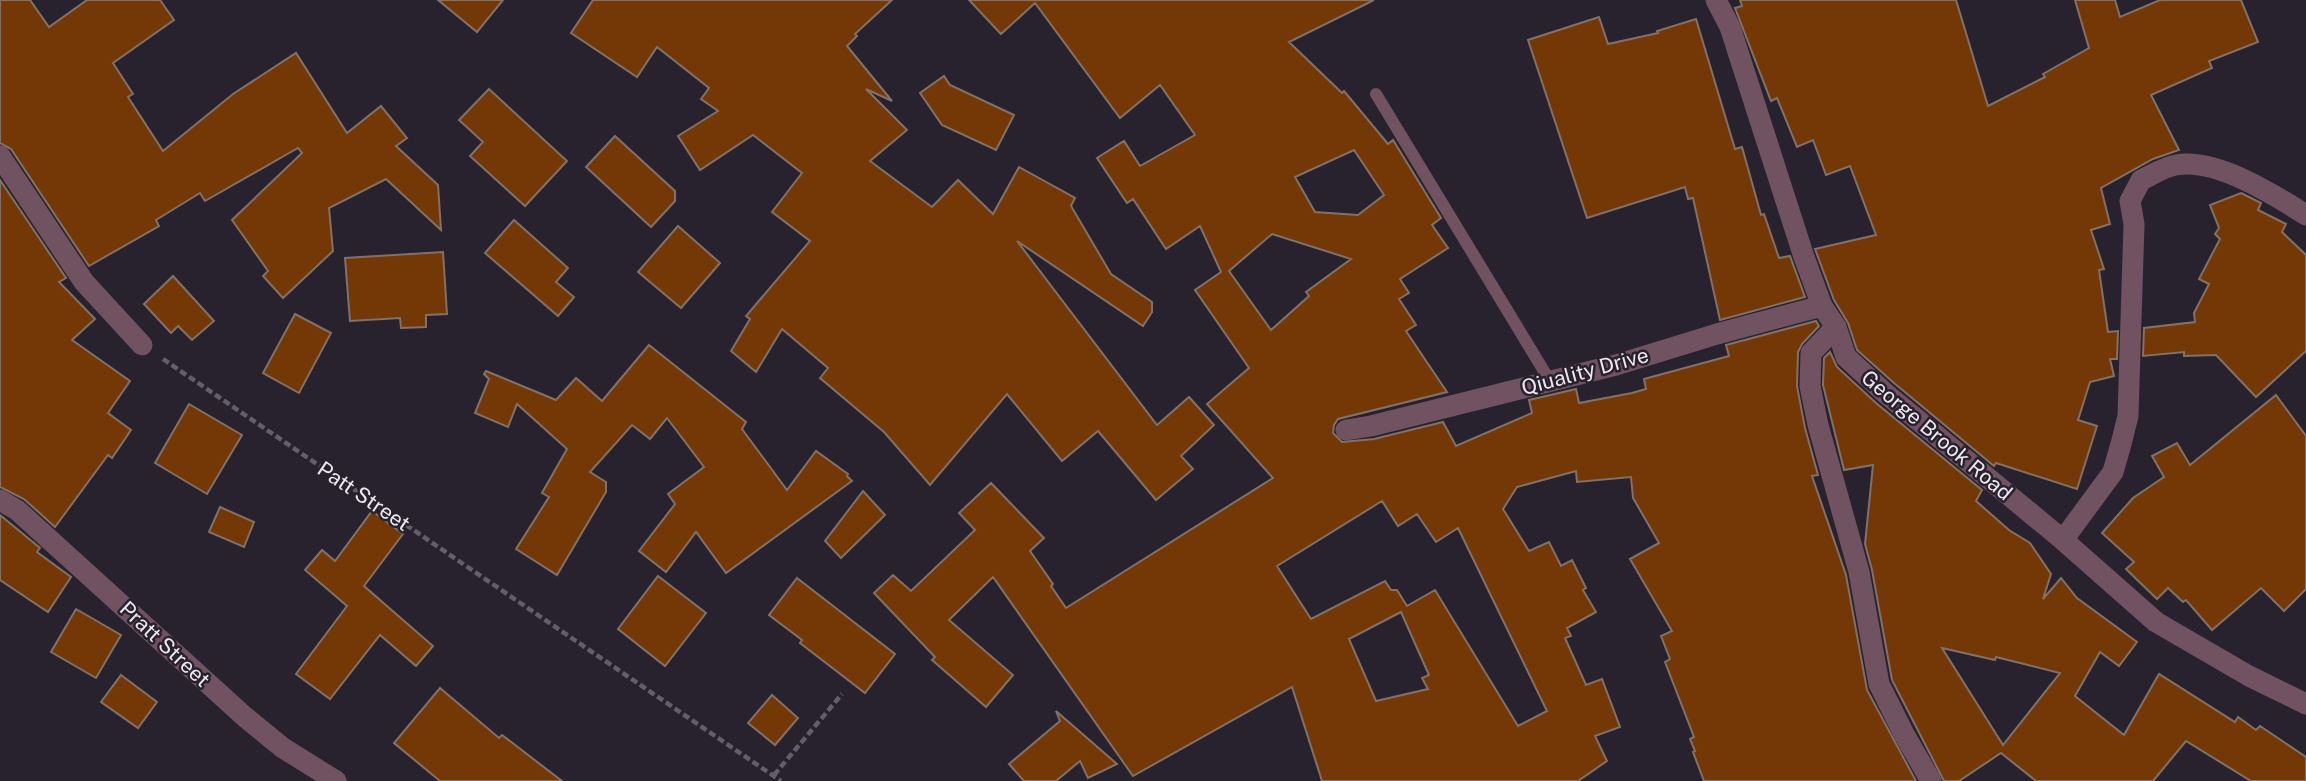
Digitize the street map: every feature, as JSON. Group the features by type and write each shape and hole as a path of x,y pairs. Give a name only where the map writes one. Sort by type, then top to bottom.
{"street":[{"name":"George Brook Road","path":"1716,0 1730,27 1804,257 1822,306 1836,327 1846,357 1885,394 2063,540 2156,622 2249,676 2306,704"},
{"path":"0,156 84,282 142,345"},
{"path":"2063,540 2113,472 2128,416 2134,224 2130,201 2141,180 2176,165 2199,166 2236,175 2306,215"},
{"name":"Qiuality Drive","path":"1346,430 1616,365 1822,306"},
{"path":"1836,327 1811,353 1810,386 1818,425 1859,572 1879,684 1931,781"},
{"name":"Pratt Street","path":"0,500 17,510 245,717 283,748 336,781"}],"lane":[{"path":"1376,94 1550,381"}],"path":[{"name":"Patt Street","path":"142,345 781,781"},
{"path":"774,775 842,694"}],"building":[{"path":"0,0 30,0 49,27 87,0 160,0 174,20 113,63 133,94 128,97 163,151 233,94 296,53 347,133 381,106 407,138 396,146 438,185 441,230 386,179 329,208 333,251 283,298 263,276 268,271 232,220 302,153 298,148 205,201 200,193 156,220 159,226 89,266 11,149 0,143"},
{"path":"438,0 503,0 477,32"},
{"path":"593,0 892,0 855,34 857,36 847,46 892,101 866,89 907,130 870,161 932,207 958,180 993,214 1019,167 1075,198 1071,206 1111,274 1152,302 1152,312 1143,326 1017,241 1157,425 1189,397 1214,425 1181,456 1193,469 1156,500 1098,431 1062,461 1007,394 930,485 884,432 820,378 828,368 782,329 756,372 731,351 750,319 746,316 810,241 772,212 802,173 753,135 700,170 678,136 718,111 701,99 709,88 657,47 637,77 571,33"},
{"path":"969,0 1374,0 1289,42 1342,93 1344,91 1388,144 1393,140 1441,218 1432,225 1448,248 1400,279 1409,293 1399,299 1416,325 1406,331 1447,392 1338,419 1333,433 1342,442 1374,439 1443,422 1456,446 1532,413 1529,400 1576,389 1579,403 1632,393 1646,389 1644,379 1729,356 1726,345 1816,321 1819,326 1798,352 1797,386 1818,475 1812,476 1846,575 1867,690 1916,781 1704,781 1690,739 1694,737 1665,662 1670,659 1661,636 1672,631 1630,559 1659,543 1633,498 1631,477 1577,482 1576,471 1517,487 1503,509 1529,551 1549,542 1561,566 1572,560 1586,588 1583,590 1596,612 1567,628 1571,636 1565,638 1586,685 1602,679 1620,727 1595,736 1607,761 1578,781 1322,781 1292,687 1133,776 993,577 949,620 1013,675 986,707 932,660 935,657 874,593 893,575 911,591 975,530 959,513 991,483 1044,538 1030,551 1066,608 1273,478 1207,404 1249,368 1195,290 1221,272 1200,226 1166,249 1133,199 1127,203 1097,158 1124,141 1140,166 1195,135 1160,85 1120,118 1035,3 1001,34","holes":["1354,150 1384,195 1358,215 1315,212 1295,177","1272,234 1351,259 1306,292 1309,296 1271,330 1229,271","1382,501 1398,526 1417,514 1436,542 1458,528 1547,711 1518,726 1435,590 1407,606 1397,590 1391,590 1385,581 1311,619 1277,566","1401,612 1429,675 1422,678 1428,689 1376,701 1349,639"]},
{"path":"1740,0 1956,0 1988,106 2045,77 2043,74 2089,48 2075,0 2115,0 2120,17 2160,0 2241,0 2258,42 2209,61 2212,68 2151,95 2179,150 2153,159 2101,188 2110,224 2091,230 2104,269 2099,270 2108,332 2118,331 2117,359 2110,359 2114,376 2090,382 2078,420 2097,426 2077,489 1996,463 1994,466 1857,350 1815,249 1876,235 1850,166 1826,175 1813,140 1797,147 1777,98 1771,101 1735,8 1742,6"},
{"path":"1599,17 1608,44 1658,33 1657,31 1696,19 1735,149 1742,147 1761,215 1764,214 1779,258 1790,256 1805,297 1720,320 1693,198 1688,199 1685,187 1587,218 1528,40"},
{"path":"944,76 950,85 1014,115 996,150 942,125 920,93"},
{"path":"489,89 567,161 525,206 470,156 483,142 459,120"},
{"path":"615,136 675,191 675,201 651,227 586,167"},
{"path":"0,180 66,278 59,282 95,319 72,340 130,381 108,413 131,430 112,458 108,455 55,527 24,499 0,487"},
{"path":"2241,193 2261,203 2258,210 2286,224 2282,232 2306,255 2306,351 2256,397 2216,355 2184,356 2184,352 2143,356 2144,328 2195,322 2194,313 2209,284 2199,279 2220,239 2215,234 2219,228 2210,205"},
{"path":"514,220 568,268 556,282 574,297 558,316 485,253"},
{"path":"678,226 720,263 681,308 638,272"},
{"path":"443,252 447,314 426,315 426,327 401,328 400,318 350,321 345,258"},
{"path":"173,276 214,321 192,340 178,326 171,333 144,304"},
{"path":"295,314 331,333 299,393 263,373"},
{"path":"649,345 746,422 742,429 787,490 816,451 848,474 852,481 726,573 696,532 666,572 639,551 675,504 668,494 704,467 667,418 650,439 632,425 590,472 606,482 606,492 557,575 516,549 549,497 542,493 567,449 517,404 508,427 475,413 489,379 484,374 486,371 556,400 576,378 602,401"},
{"path":"1830,352 1837,367 1876,403 1982,490 1976,501 2009,530 2030,543 2051,574 2043,599 2061,578 2077,598 2137,642 2119,666 2100,652 2075,696 2124,735 2159,674 2235,722 2238,717 2256,730 2260,726 2306,757 2306,781 2251,781 2186,741 2153,781 2036,781 2001,753 1959,781 1944,781 1892,680 1865,544 1873,465 1844,470 1823,385 1824,358","holes":["1942,648 1995,660 1996,657 2060,673 2003,745"]},
{"path":"2276,395 2306,436 2306,589 2284,611 2261,588 2212,630 2186,600 2183,602 2168,588 2157,599 2126,569 2134,562 2102,533 2133,498 2164,477 2152,456 2177,443 2190,465"},
{"path":"189,404 242,435 207,494 155,463"},
{"path":"863,491 885,515 841,558 825,541"},
{"path":"220,507 254,522 244,547 209,532"},
{"path":"372,511 403,534 364,586 433,646 416,666 380,635 330,699 296,674 347,606 305,570 322,550 335,561"},
{"path":"0,515 40,548 37,552 71,577 48,612 0,580"},
{"path":"658,576 706,613 665,666 618,629"},
{"path":"797,578 895,654 865,693 800,643 802,640 769,615"},
{"path":"76,609 121,635 96,678 51,652"},
{"path":"121,675 157,702 138,728 101,702"},
{"path":"440,688 499,738 502,735 562,781 440,781 394,743"},
{"path":"772,695 798,718 775,745 748,723"},
{"path":"1056,711 1117,764 1088,778 1080,761 1056,781 1024,781 1009,764 1060,721"}]}
